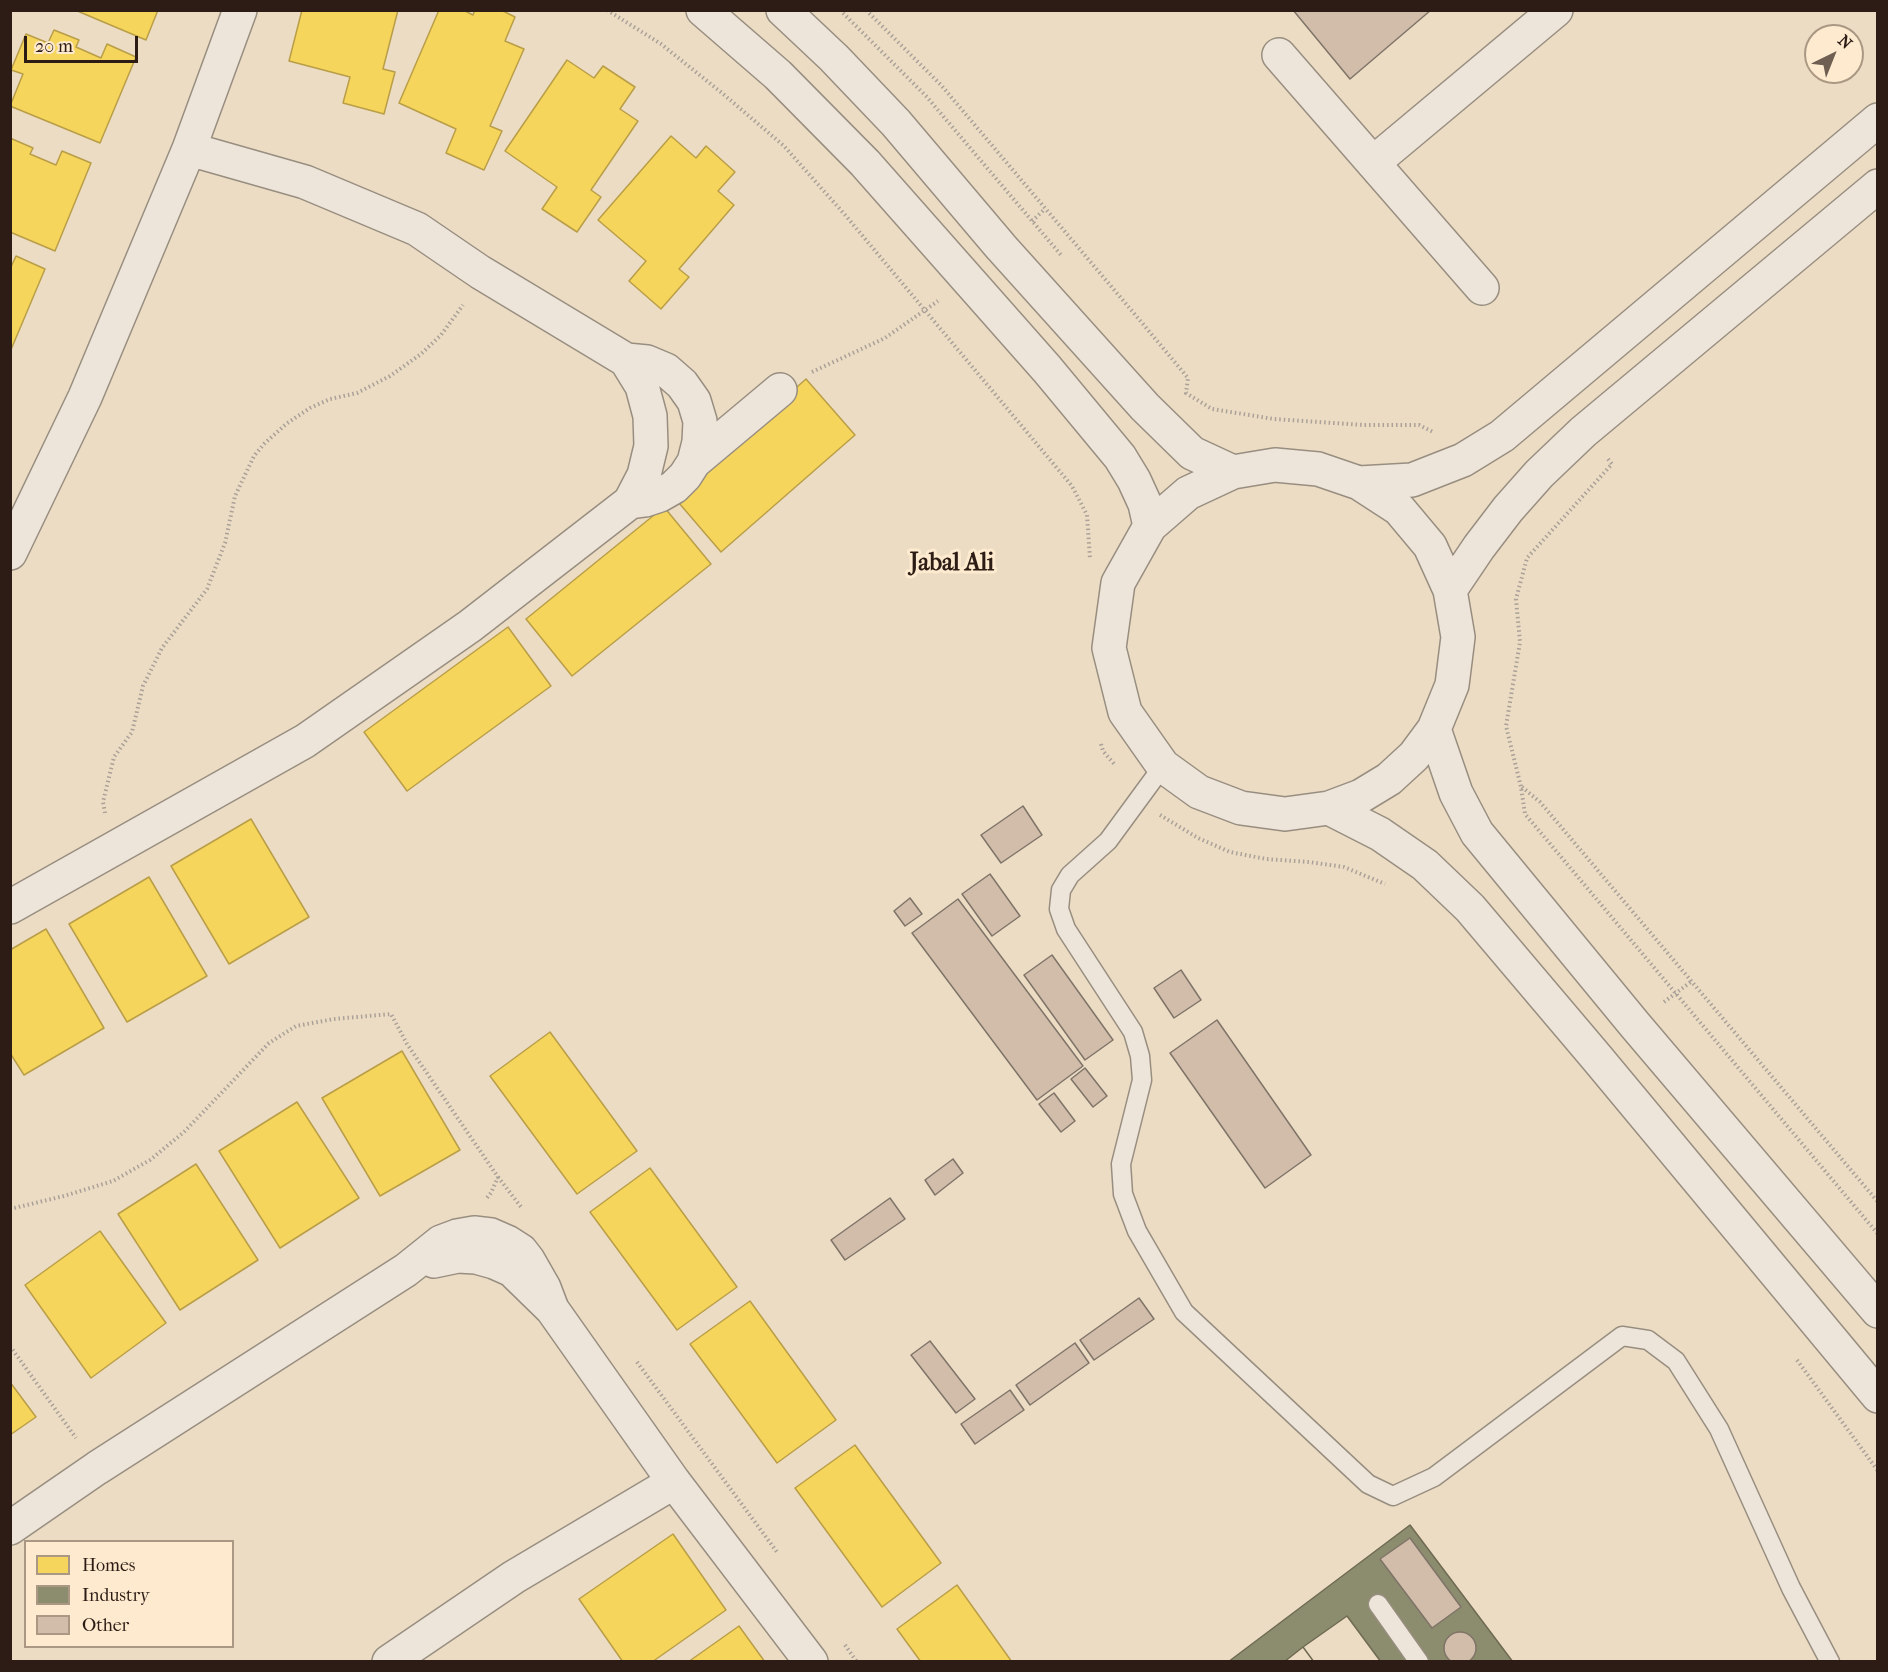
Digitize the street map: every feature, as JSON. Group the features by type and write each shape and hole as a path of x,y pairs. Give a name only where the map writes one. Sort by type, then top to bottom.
{"street":[{"path":"10,553 85,398 189,149 240,10"},
{"path":"703,10 778,75 857,155 966,278 1120,457 1145,504 1150,526"},
{"path":"783,10 834,58 896,123 994,238 1145,407 1192,453 1233,472"},
{"path":"1373,163 1556,10"},
{"path":"1279,55 1482,288"},
{"path":"1359,483 1412,480 1462,460 1502,436 1878,120"},
{"path":"189,149 305,182 417,229 480,272 626,360 647,362 666,370 682,384 694,401 700,421 699,442 694,462"},
{"path":"1450,590 1508,509 1539,474 1583,432 1878,186"},
{"path":"10,907 305,741 471,626 630,502 644,476 651,446 650,416 642,386 626,360"},
{"path":"630,502 645,500 667,491 685,476 694,462 780,390"},
{"path":"1275,465 1318,469 1359,483 1399,509 1430,546 1450,590 1458,637 1452,685 1434,729 1414,756 1389,779 1360,796 1329,808 1285,814 1241,808 1199,792 1163,766 1125,712 1108,648 1118,583 1150,526 1188,493 1233,472 1275,465"},
{"path":"1434,729 1456,793 1477,833 1635,1025 1878,1311"},
{"path":"1329,808 1380,834 1425,865 1470,908 1878,1396"},
{"path":"10,1528 98,1468 406,1270 441,1258 458,1256 485,1259 512,1270 552,1309 674,1482 811,1662"},
{"path":"389,1662 514,1576 674,1482"}],"lane":[{"path":"1163,766 1108,841 1070,875 1060,890 1059,909 1066,929 1133,1032 1140,1056 1142,1080 1121,1164 1123,1194 1137,1231 1184,1312 1368,1484 1393,1496 1434,1477 1622,1336 1648,1340 1676,1361 1719,1429 1791,1588 1830,1662"},
{"path":"1378,1604 1419,1662"}],"path":[{"path":"607,10 662,44 784,146 846,216 1072,486 1087,516 1090,559"},
{"path":"840,10 927,96 1067,263"},
{"path":"866,10 941,85 1143,324 1188,378 1186,393"},
{"path":"112,851 103,802 114,758 132,732 143,686 162,648 207,589 225,543 235,496 254,456 286,424 310,408 330,399 357,393 382,381 421,354 441,336 461,309 480,272"},
{"path":"780,390 825,364 885,338 926,310 966,278"},
{"path":"1176,392 1186,393 1212,409 1274,419 1364,425 1419,425 1437,434"},
{"path":"1583,432 1612,464 1527,558 1516,599 1520,642 1506,726 1525,814 1878,1234"},
{"path":"1100,742 1103,751 1156,812 1198,838 1230,852 1266,859 1344,867 1388,885"},
{"path":"1521,787 1540,802 1878,1202"},
{"path":"10,1209 113,1181 150,1160 184,1132 269,1042 296,1026 334,1019 391,1014 407,1044 526,1214"},
{"path":"485,1200 498,1177"},
{"path":"10,1346 98,1468"},
{"path":"632,1355 780,1556"},
{"path":"1796,1358 1878,1471"},
{"path":"843,1642 857,1662"}],"building: Homes":[{"path":"75,10 158,10 146,40"},
{"path":"302,10 398,10 383,69 395,72 384,114 343,103 350,77 289,61"},
{"path":"439,10 463,10 473,15 475,10 501,10 515,17 505,41 524,49 490,126 502,131 484,170 446,153 456,129 399,103"},
{"path":"54,30 79,40 76,47 101,58 107,44 136,57 100,143 10,106 23,74 11,70 26,34 48,43"},
{"path":"567,60 594,78 603,66 635,87 620,109 638,121 591,190 601,197 577,232 542,209 557,187 505,151"},
{"path":"671,136 696,158 706,146 735,172 718,191 734,205 679,269 689,277 661,309 629,281 646,261 598,220"},
{"path":"10,138 33,148 30,154 56,165 62,151 91,163 55,251 10,232"},
{"path":"16,256 45,269 10,352 10,269"},
{"path":"806,379 855,435 721,552 673,496"},
{"path":"664,507 711,564 572,676 526,619"},
{"path":"508,627 551,686 407,791 364,732"},
{"path":"251,819 309,917 229,964 171,866"},
{"path":"149,877 207,976 127,1022 69,924"},
{"path":"46,929 104,1028 24,1075 10,1053 10,950"},
{"path":"550,1032 637,1151 577,1194 490,1076"},
{"path":"402,1051 460,1150 380,1196 322,1098"},
{"path":"297,1102 359,1198 280,1248 219,1151"},
{"path":"196,1164 258,1260 180,1310 118,1214"},
{"path":"650,1168 737,1287 677,1330 590,1212"},
{"path":"100,1231 166,1323 91,1378 25,1285"},
{"path":"750,1301 836,1420 777,1463 690,1344"},
{"path":"10,1382 36,1417 10,1435"},
{"path":"855,1445 941,1563 882,1607 795,1488"},
{"path":"673,1534 726,1610 652,1662 623,1662 579,1599"},
{"path":"957,1585 1012,1662 921,1662 897,1629"},
{"path":"739,1626 765,1662 688,1662"}],"building: Industry":[{"path":"1410,1525 1513,1662 1228,1662"},
{"path":"1347,1616 1381,1662 1314,1662 1303,1647"},
{"path":"1303,1647 1314,1662 1284,1662"}],"building: Other":[{"path":"1293,10 1431,10 1350,79"},
{"path":"1023,806 1042,835 1001,863 981,835"},
{"path":"990,874 1020,916 992,936 962,894"},
{"path":"910,898 922,914 905,926 894,911"},
{"path":"958,899 1083,1066 1037,1100 912,933"},
{"path":"1052,955 1113,1040 1085,1060 1024,975"},
{"path":"1181,970 1201,1000 1174,1018 1154,988"},
{"path":"1217,1020 1311,1155 1265,1188 1170,1053"},
{"path":"1085,1068 1107,1096 1093,1107 1071,1079"},
{"path":"1054,1093 1075,1121 1061,1132 1039,1104"},
{"path":"953,1159 963,1173 935,1195 925,1180"},
{"path":"890,1198 905,1219 845,1260 831,1240"},
{"path":"1139,1298 1154,1319 1094,1360 1080,1340"},
{"path":"930,1341 975,1399 956,1413 911,1355"},
{"path":"1075,1343 1089,1363 1030,1405 1016,1385"},
{"path":"1010,1390 1024,1410 975,1444 961,1424"},
{"path":"1410,1538 1461,1607 1432,1628 1380,1559"},
{"path":"1460,1632 1471,1637 1476,1648 1471,1659 1460,1664 1449,1659 1444,1648 1449,1637"}],"district":[{"name":"Jabal Ali","path":"952,564"}]}
